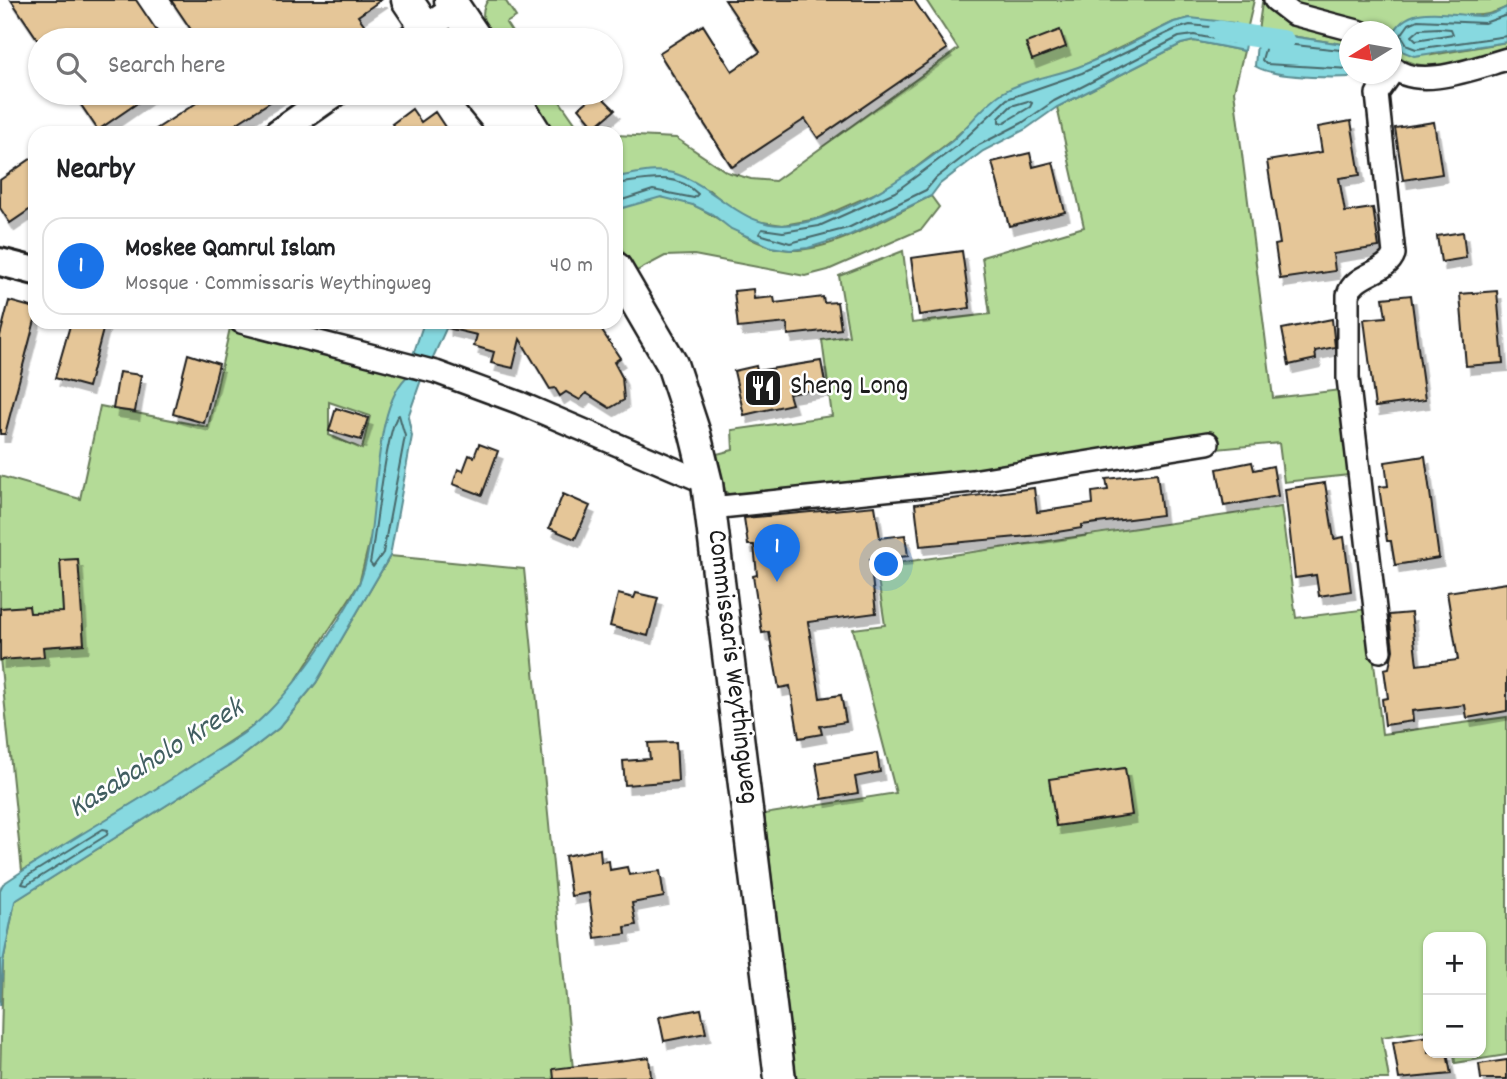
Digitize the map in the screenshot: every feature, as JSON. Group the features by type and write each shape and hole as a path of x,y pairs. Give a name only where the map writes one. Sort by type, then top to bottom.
{"main road":[{"path":"407,0 419,28"},
{"path":"458,3 471,28"},
{"path":"485,105 502,126"},
{"path":"518,105 532,126"},
{"name":"Commissaris Weythingweg","path":"623,280 672,364 709,496 780,1079"}],"street":[{"path":"1275,0 1293,14 1339,26"},
{"path":"431,28 458,3"},
{"path":"1402,74 1427,77 1464,73 1507,59"},
{"path":"1380,651 1349,378 1348,295 1354,283 1390,262 1395,254 1377,94 1383,84"},
{"path":"288,126 318,105"},
{"path":"0,262 28,269"},
{"path":"269,329 436,372 520,403 709,496 972,481 1208,443"}],"green space":[{"path":"488,0 505,0 516,17 506,23 509,28 487,28 483,15"},
{"path":"926,0 1254,0 1247,30 1190,18 1174,22 1080,67 1003,93 952,140 892,186 817,219 783,225 755,221 733,210 709,190 623,178 623,135 676,138 727,172 751,179 775,181 958,49"},
{"path":"1292,0 1507,0 1507,7 1497,11 1484,15 1469,15 1432,55 1507,42 1507,52 1464,64 1436,67 1422,65 1402,58 1402,21 1361,21 1299,5"},
{"path":"1262,3 1283,21 1339,35 1339,43 1258,31"},
{"path":"1194,41 1244,51 1234,91 1273,398 1340,390 1349,475 1284,482 1279,443 1217,449 1214,434 971,474 734,499 725,491 717,454 733,450 732,430 832,416 822,340 849,336 839,276 903,251 912,323 990,314 982,257 1084,227 1057,107 1181,44"},
{"path":"534,105 562,105 577,126 547,126"},
{"path":"931,196 939,207 922,229 828,270 805,276 694,255 665,256 635,272 623,251 623,207 652,197 675,199 692,205 756,241 791,250 826,245 881,222"},
{"path":"230,329 411,373 359,584 289,691 260,721 171,780 22,871 0,658 0,476 80,499 100,406 208,427","holes":["329,402 370,416 362,449 329,435"]},
{"path":"1281,507 1296,618 1368,609 1382,734 1507,717 1507,1055 1455,1063 1454,1058 1486,1058 1486,932 1423,932 1423,1031 1382,1037 1389,1079 796,1079 764,814 896,793 853,629 885,625 876,566"},
{"path":"390,556 524,569 574,1079 0,1079 3,962 15,901 235,762 279,728 316,683"}],"water":[{"path":"1507,7 1507,42 1414,56 1402,50 1402,23 1418,14 1484,16"},
{"path":"1190,18 1235,23 1247,30 1244,51 1194,41 1181,44 1057,107 1026,129 983,151 940,184 931,196 850,235 808,248 790,250 771,247 731,229 712,214 693,205 661,197 623,208 623,176 663,172 692,181 741,213 768,223 783,225 826,216 872,195 916,168 952,141 1002,93 1090,62 1174,22"},
{"path":"1258,31 1339,43 1339,77 1294,76 1265,71 1255,66"},
{"path":"422,329 446,329 430,364 412,358"},
{"path":"411,373 422,377 408,417 412,436 390,556 316,683 279,728 235,762 15,901 3,962 0,1006 0,890 3,884 249,729 288,690 327,638 358,586 366,564 387,413 397,390"}],"building":[{"path":"11,0 136,0 155,28 30,28"},
{"path":"171,0 381,0 358,16 364,28 190,28"},
{"path":"725,0 914,0 947,49 818,138 805,119 732,167 659,53 703,25 732,71 760,52"},
{"path":"1060,30 1066,47 1032,60 1026,43"},
{"path":"81,105 134,105 104,126 95,126"},
{"path":"193,105 265,105 233,126 161,126"},
{"path":"583,105 610,105 615,110 594,126 579,108"},
{"path":"412,109 421,122 435,112 444,126 394,126 392,124"},
{"path":"1351,121 1360,175 1339,178 1345,212 1373,208 1379,247 1333,254 1335,271 1280,279 1275,245 1280,244 1267,161 1322,152 1318,127"},
{"path":"1434,122 1442,174 1403,180 1395,128"},
{"path":"1030,153 1033,167 1053,162 1065,212 1009,226 992,162"},
{"path":"28,161 28,211 10,223 0,208 0,180"},
{"path":"1463,232 1466,258 1441,262 1437,236"},
{"path":"962,251 970,308 919,315 911,258"},
{"path":"753,289 754,299 774,297 775,303 823,297 824,303 837,302 841,329 788,335 787,323 738,328 734,291"},
{"path":"1497,291 1503,363 1466,366 1460,294"},
{"path":"1411,295 1425,400 1375,407 1364,319 1386,317 1383,298"},
{"path":"9,301 28,306 28,329 33,329 5,434 0,434 0,336"},
{"path":"1332,319 1335,347 1315,351 1316,359 1289,365 1282,329"},
{"path":"69,329 103,329 88,387 55,378"},
{"path":"451,329 601,329 620,358 614,362 622,377 624,400 610,408 586,393 580,400 566,392 560,396 555,388 550,389 520,339 513,368 491,363 494,352 474,346 477,335"},
{"path":"188,354 219,364 204,423 173,414"},
{"name":"Sheng Long","path":"821,361 826,388 789,394 792,404 744,415 734,371 756,366 757,371"},
{"path":"119,372 141,375 135,412 113,409"},
{"path":"336,408 368,418 361,440 329,431"},
{"path":"479,444 498,451 482,495 453,484 458,469 463,471 469,455 474,457"},
{"path":"1425,456 1439,558 1395,565 1391,541 1387,541 1379,487 1388,486 1385,462"},
{"path":"1252,462 1254,470 1273,466 1278,496 1224,506 1217,469"},
{"path":"1157,473 1162,515 1082,525 1082,528 1039,535 920,546 915,504 1034,488 1037,512 1093,504 1092,492 1108,490 1106,479"},
{"path":"1325,483 1334,539 1344,537 1351,591 1319,596 1316,575 1295,578 1285,489"},
{"path":"563,494 590,506 575,539 549,528"},
{"path":"875,506 880,538 905,535 908,556 870,560 876,613 808,622 820,698 841,695 846,722 820,726 822,734 799,738 790,686 779,688 769,632 762,633 753,576 757,575 754,545 748,545 744,518"},
{"path":"78,559 84,644 43,647 44,657 0,660 0,608 29,606 30,613 63,612 60,560"},
{"path":"1507,583 1507,711 1467,718 1465,705 1412,711 1413,721 1385,725 1382,699 1388,698 1384,669 1389,668 1393,650 1389,615 1411,613 1417,665 1458,660 1447,592"},
{"path":"636,593 658,598 648,636 610,626 618,594 634,598"},
{"path":"676,742 678,781 625,785 623,761 650,759 648,743"},
{"path":"877,753 880,772 855,777 858,793 822,799 816,763"},
{"path":"1125,768 1132,815 1056,826 1049,779"},
{"path":"600,849 601,862 609,861 610,870 627,867 629,875 660,871 664,897 632,903 636,925 625,927 626,934 595,938 589,893 571,896 565,856"},
{"path":"701,1009 706,1033 664,1041 659,1017"},
{"path":"1423,1037 1423,1058 1448,1058 1451,1074 1399,1079 1393,1042"},
{"path":"649,1057 651,1077 554,1079 553,1069"},
{"path":"1507,1060 1507,1079 1481,1079 1479,1064"}],"waterway":[{"name":"Kasabaholo Kreek","path":"1219,31 1284,41"}],"place":[{"name":"Sheng Long","path":"763,388"},
{"name":"Moskee Qamrul Islam","path":"777,582"}]}
